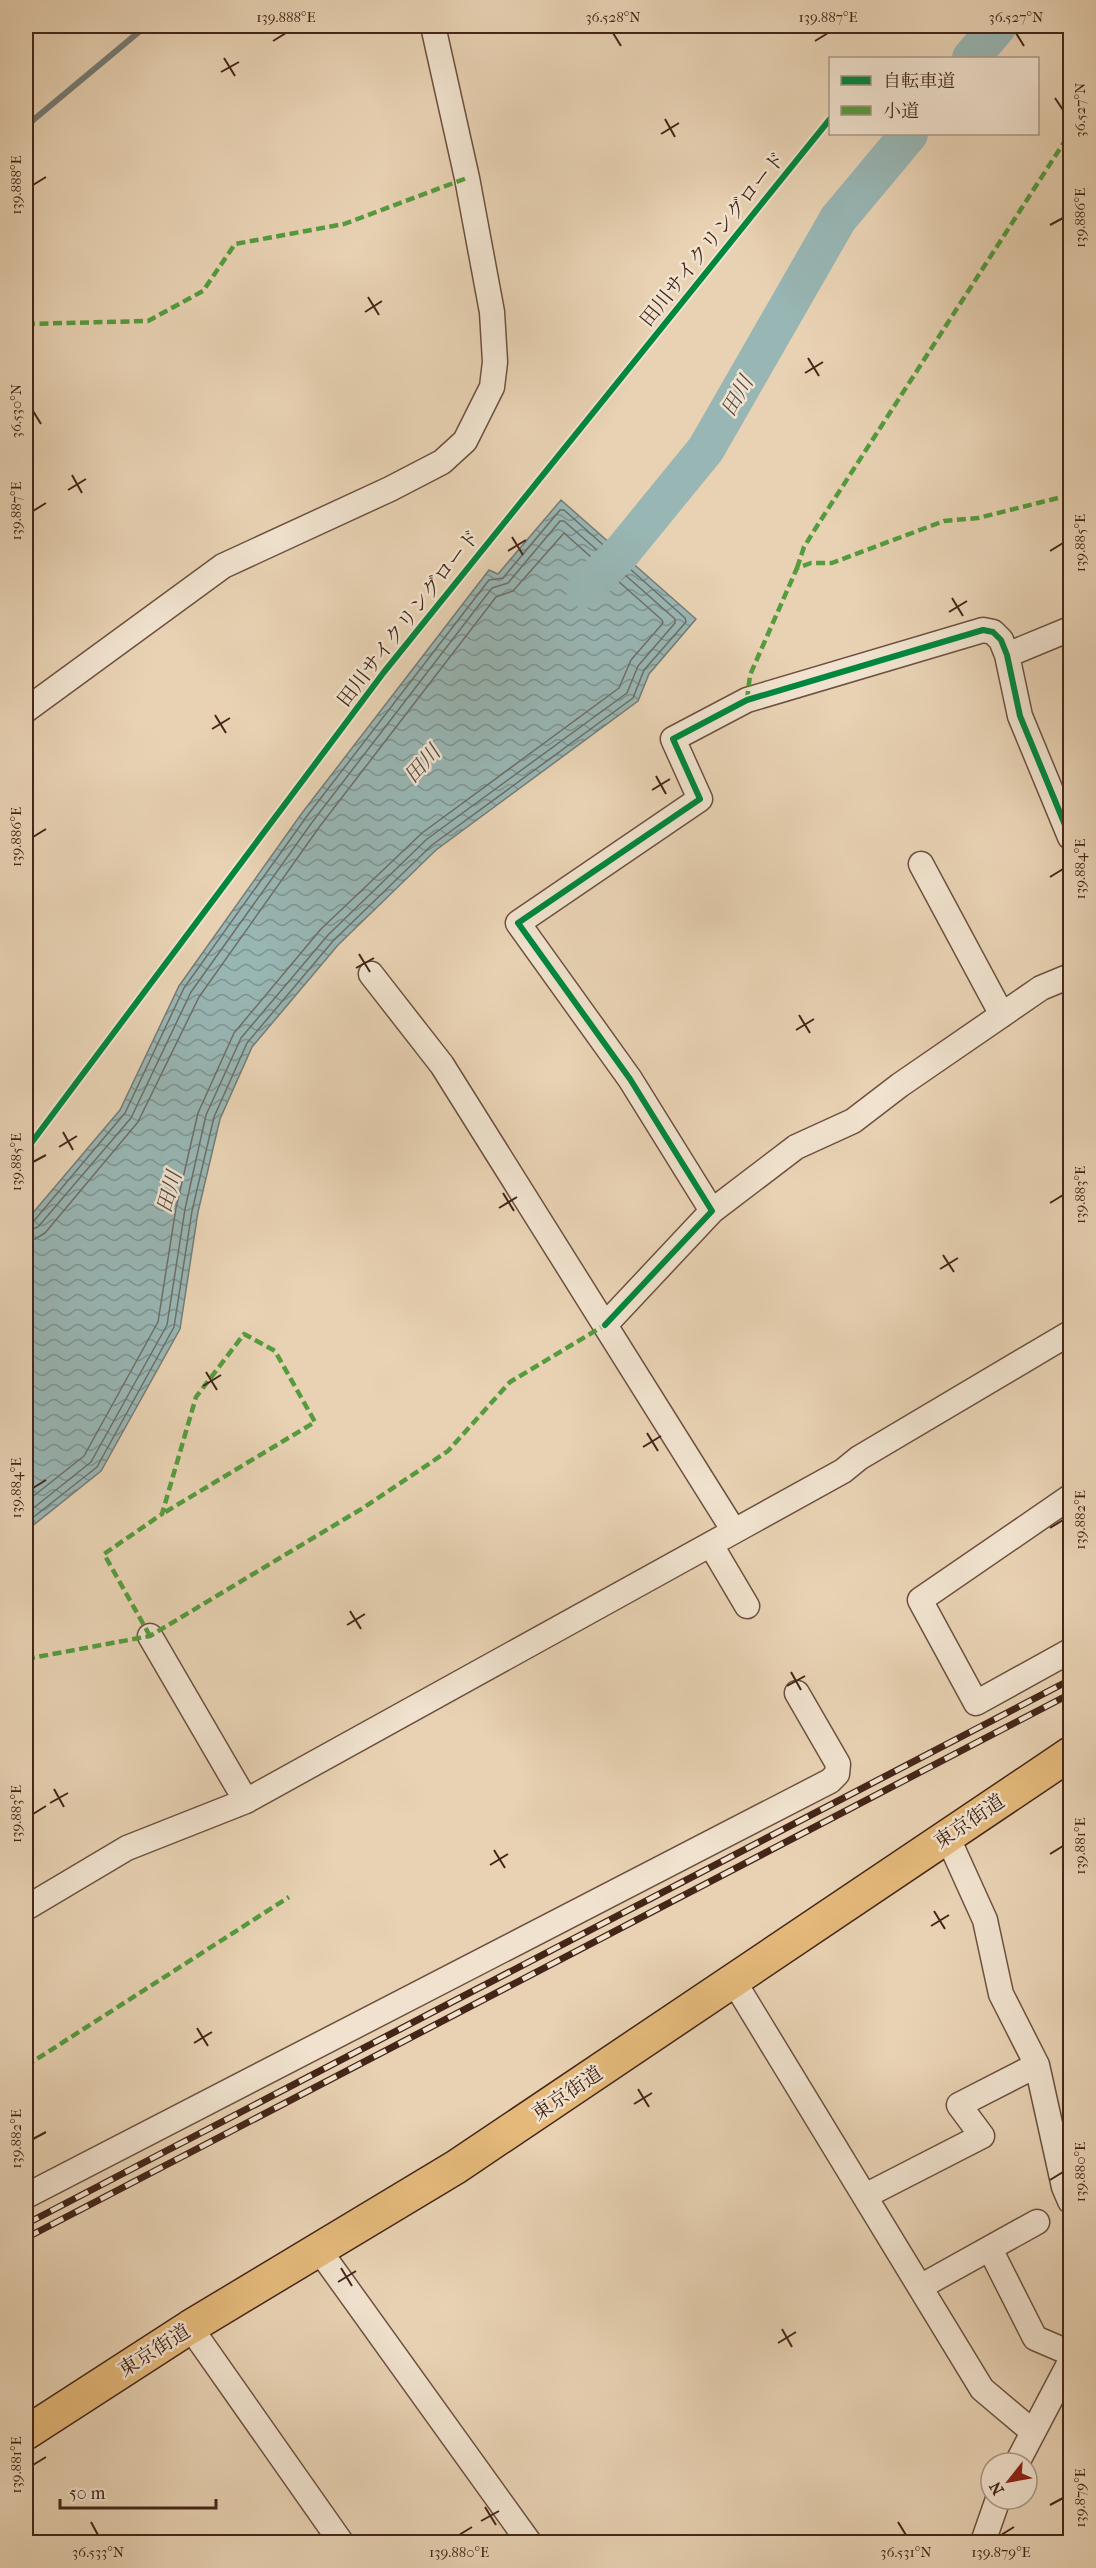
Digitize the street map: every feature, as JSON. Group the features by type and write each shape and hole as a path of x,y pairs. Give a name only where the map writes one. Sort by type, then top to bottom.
{"highway":[{"name":"東京街道","path":"26,2433 39,2420 456,2167 1071,1754"}],"street":[{"path":"26,710 223,566 390,489 442,462 465,441 492,387 495,362 492,312 467,178 433,26"},
{"path":"1007,656 1071,629"},
{"path":"712,1211 630,1079 518,923 700,799 673,739 747,700 983,630 993,632 1001,640 1007,656 1020,716 1071,837"},
{"path":"921,864 1002,1015"},
{"path":"371,974 442,1065 734,1531"},
{"path":"605,1325 712,1211 796,1147 853,1121 900,1084 1041,988 1071,976"},
{"path":"26,1908 127,1848 246,1801 843,1471 869,1452 1071,1333"},
{"path":"1071,1497 920,1600 976,1703 1071,1651"},
{"path":"711,1545 747,1606"},
{"path":"150,1636 246,1801"},
{"path":"26,2196 830,1781 837,1774 838,1764 797,1693"},
{"path":"947,1836 985,1920 1001,1994 1036,2065 1064,2187 1071,2202"},
{"path":"733,1980 982,2389 1034,2432"},
{"path":"865,2196 982,2136 959,2106 1036,2065"},
{"path":"920,2287 1037,2222"},
{"path":"990,2249 1035,2338 1071,2353"},
{"path":"318,2250 530,2542"},
{"path":"190,2327 341,2542"},
{"path":"1024,2451 1071,2362"},
{"path":"983,2542 994,2511"}],"water":[{"path":"561,500 696,619 649,674 638,701 436,850 338,945 252,1047 220,1119 198,1212 180,1329 101,1471 26,1531 26,1221 120,1110 179,986 302,813 489,570 498,574"}],"waterway":[{"path":"26,126 146,26"},
{"path":"977,26 990,35"},
{"name":"田川","path":"972,57 998,26"},
{"name":"田川","path":"585,589 622,552 706,449 838,219 908,135"}],"railway":[{"path":"26,2224 1070,1680"},
{"path":"26,2238 1070,1694"}],"marked path":[{"path":"797,568 804,547 817,526 1070,133"},
{"path":"26,324 148,321 203,291 235,244 344,224 467,178"},
{"path":"747,700 750,675 797,568 811,563 832,563 944,521 978,518 1070,495"},
{"path":"26,1659 150,1636 363,1508 448,1451 510,1382 605,1325"},
{"path":"150,1636 104,1554 162,1514 196,1397 244,1334 275,1351 315,1422 162,1514"},
{"path":"26,2066 289,1897"}],"cycle path":[{"name":"田川サイクリングロード","path":"26,1150 384,672 829,120"},
{"path":"605,1325 712,1211 630,1079 518,923 700,799 673,739 747,700 983,630 993,632 1001,640 1007,655 1020,716 1070,837"}]}
